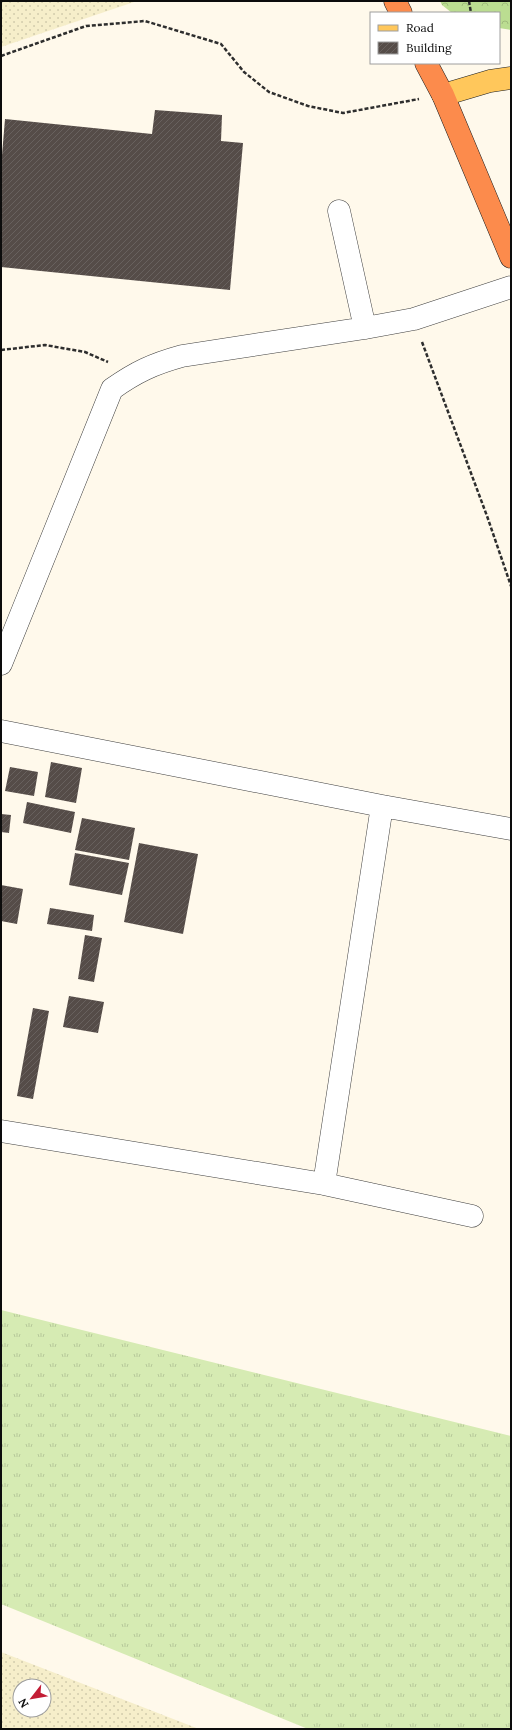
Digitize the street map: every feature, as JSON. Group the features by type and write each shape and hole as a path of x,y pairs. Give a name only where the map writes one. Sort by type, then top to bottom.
{"highway":[{"path":"395,1 400,12"},
{"path":"426,64 442,95 511,257"}],"main road":[{"path":"442,95 511,78"}],"lane":[{"path":"339,211 365,328"},
{"path":"1,664 112,389 134,373 158,363 182,356 414,319 511,287"},
{"path":"1,730 382,806 511,829"},
{"path":"324,1184 382,806"},
{"path":"1,1131 324,1184 472,1216"}],"path":[{"path":"469,1 471,12"},
{"path":"1,56 86,26 145,22 221,44 244,72 269,92 308,106 343,113 442,95"},
{"path":"414,319 487,516 511,586"},
{"path":"1,350 45,345 52,346 85,352 134,373"}],"shaded area":[{"path":"1,1 137,1 1,47"},
{"path":"1,1652 199,1729 1,1729"}],"green space":[{"path":"440,1 511,1 511,30 500,28 500,12 451,12 442,5"},
{"path":"1,1310 511,1436 511,1729 308,1729 1,1604"}],"building":[{"path":"155,110 222,115 221,141 243,143 230,290 1,267 1,167 5,119 152,134"},
{"path":"51,762 82,768 76,803 45,797"},
{"path":"10,767 38,772 34,796 5,791"},
{"path":"27,802 75,812 71,833 23,823"},
{"path":"1,814 11,815 9,833 1,832"},
{"path":"82,818 135,828 129,860 75,850"},
{"path":"139,843 198,854 183,934 124,922"},
{"path":"75,853 129,863 122,895 69,885"},
{"path":"1,885 23,889 17,924 1,921"},
{"path":"50,908 94,915 92,931 47,924"},
{"path":"85,935 102,938 94,982 78,979"},
{"path":"69,996 104,1002 98,1033 63,1027"},
{"path":"33,1008 49,1011 33,1099 17,1096"}]}
